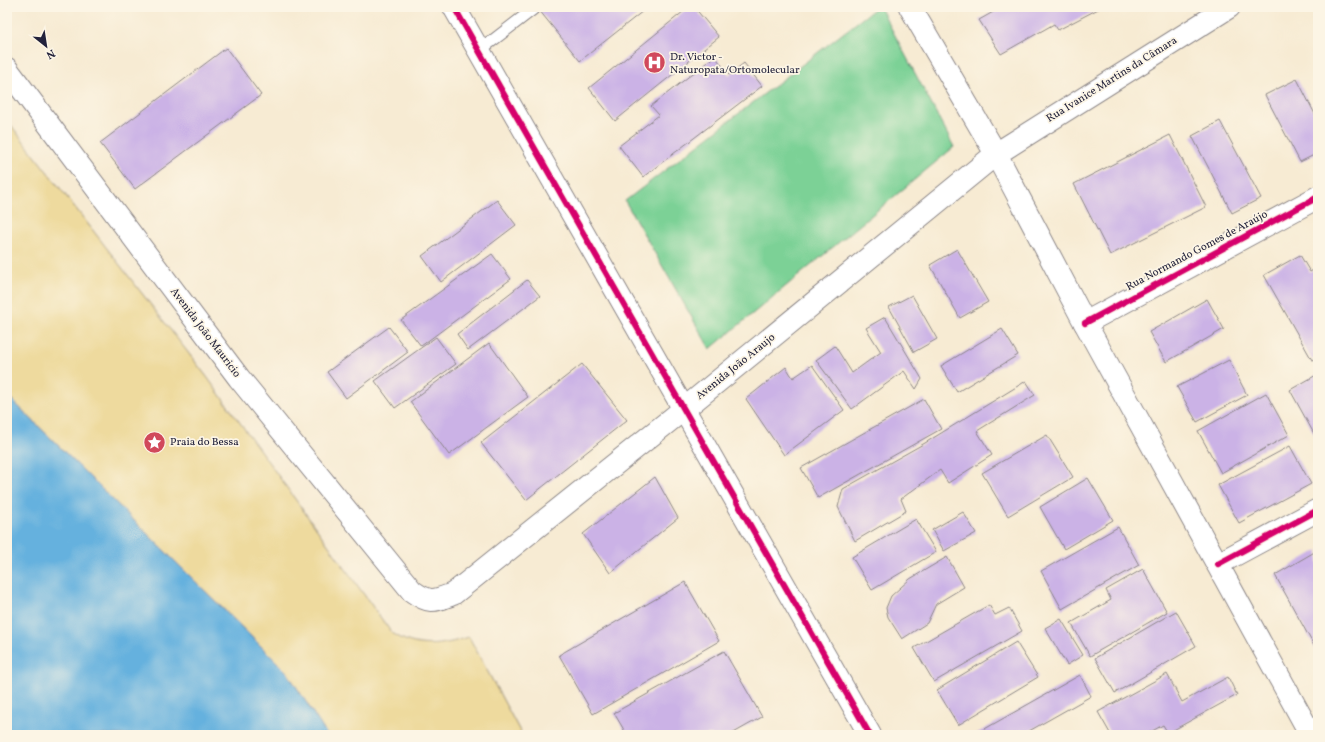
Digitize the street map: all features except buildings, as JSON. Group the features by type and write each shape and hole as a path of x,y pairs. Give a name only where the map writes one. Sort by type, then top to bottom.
{"main road":[{"path":"454,7 870,735"},
{"path":"910,7 996,154 1086,323 1311,735"},
{"name":"Rua Ivanice Martins da Câmara","path":"996,154 1229,7"},
{"name":"Avenida João Mauricio","path":"7,69 238,378 412,591"},
{"name":"Avenida João Araujo","path":"412,591 425,600 438,600 453,594 684,409 996,154"},
{"name":"Rua Normando Gomes de Araújo","path":"1086,323 1318,197"},
{"path":"1218,564 1318,510"}],"lane":[{"path":"479,51 536,7"}],"green space":[{"path":"877,7 880,7 954,147 710,349 625,201"}],"sand":[{"name":"Praia do Bessa","path":"7,120 207,377 391,632 410,642 429,645 449,643 469,637 522,735 327,735 287,672 7,395"}],"water":[{"path":"7,395 287,672 327,735 7,735"}],"cycle path":[{"path":"454,7 870,735"},
{"path":"1085,323 1318,197"},
{"path":"1218,564 1318,510"}],"place":[{"name":"Dr. Victor - Naturopata/Ortomolecular","path":"654,63"},
{"name":"Praia do Bessa","path":"154,442"}]}
